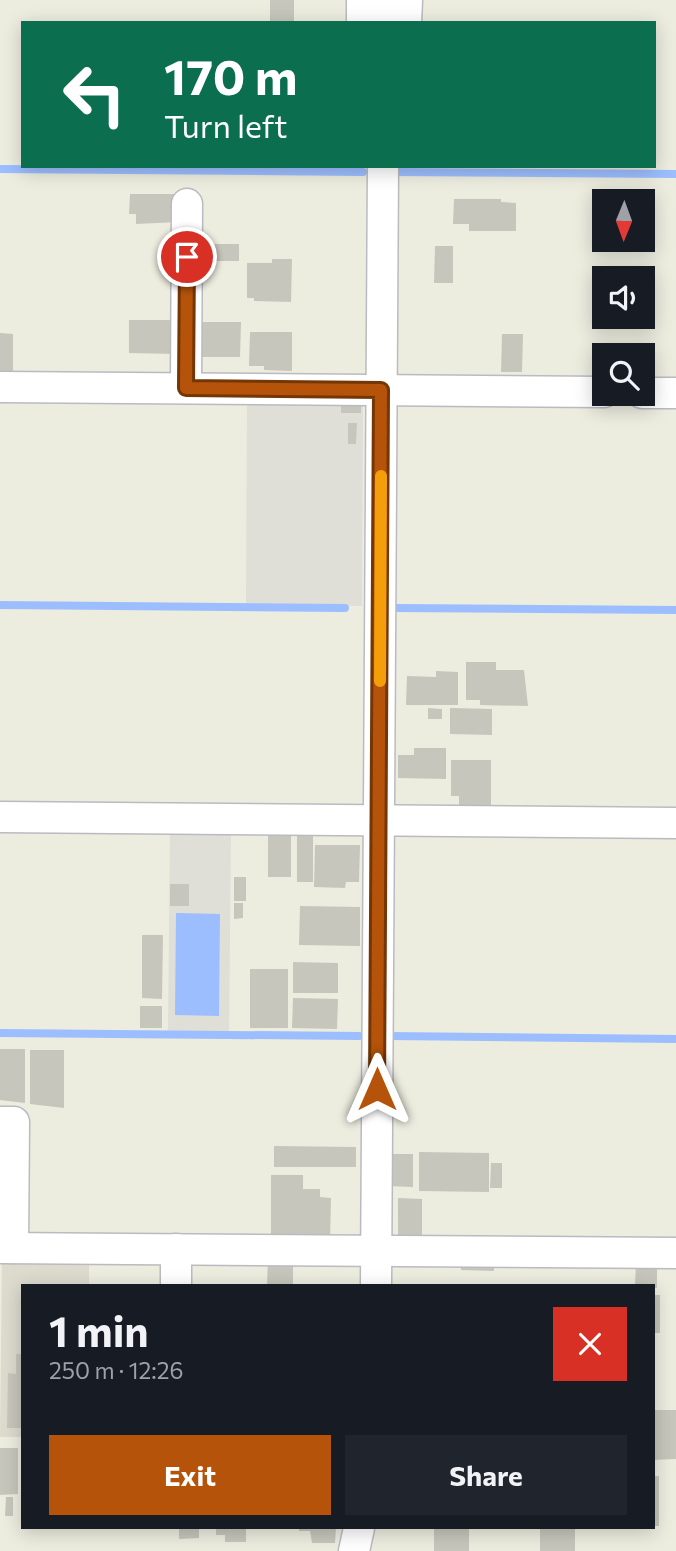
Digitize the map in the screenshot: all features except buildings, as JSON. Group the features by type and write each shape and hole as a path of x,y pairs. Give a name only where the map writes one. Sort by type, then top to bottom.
{"street":[{"path":"362,0 362,21"},
{"path":"384,0 384,21"},
{"path":"406,21 407,0"},
{"path":"376,1284 383,168"},
{"path":"186,388 187,204"},
{"path":"0,387 592,392"},
{"path":"655,393 676,393"},
{"path":"0,817 676,823"},
{"path":"0,1122 14,1122 7,1248 676,1253"},
{"path":"176,1249 176,1284"},
{"path":"354,1551 359,1529"}],"shaded area":[{"path":"247,399 363,400 362,606 246,605"},
{"path":"170,829 231,829 229,1033 168,1033"},
{"path":"2,1256 89,1257 89,1284 21,1284 21,1437 0,1437"}],"water":[{"path":"176,913 220,914 219,1016 175,1015"}],"waterway":[{"path":"0,169 363,172"},
{"path":"395,172 676,174"},
{"path":"0,605 345,608"},
{"path":"394,608 676,610"},
{"path":"0,1033 359,1036"},
{"path":"390,1036 676,1039"}],"slow traffic":[{"path":"380,681 381,476"}],"route":[{"path":"187,257 186,388 381,390 377,1089"}]}
